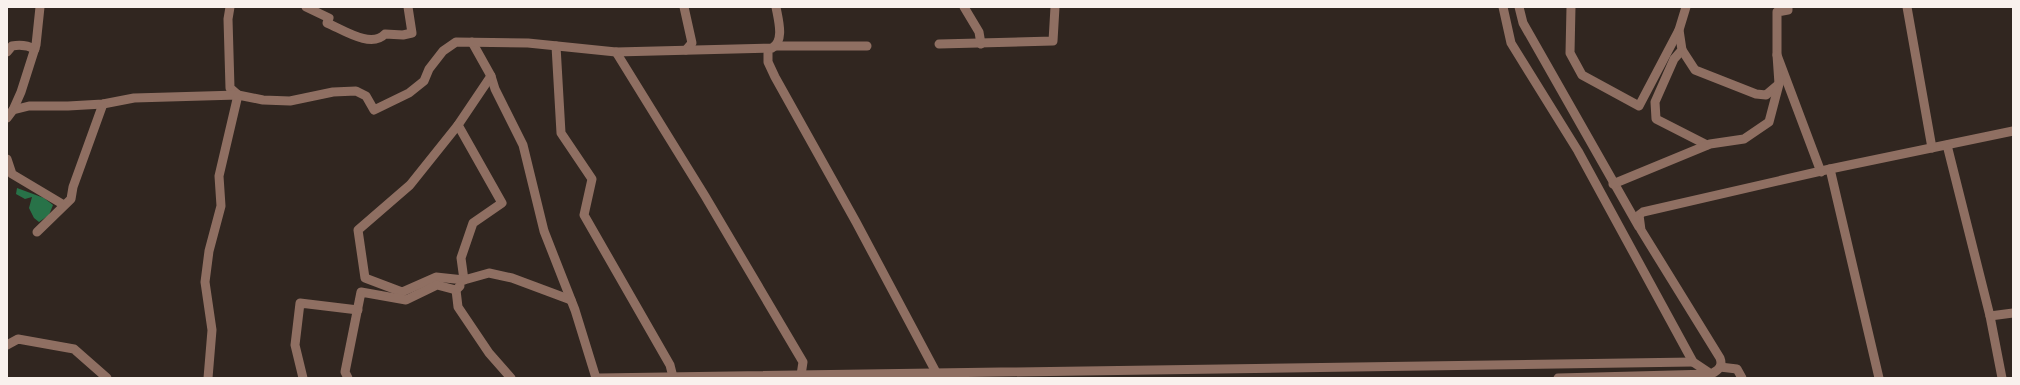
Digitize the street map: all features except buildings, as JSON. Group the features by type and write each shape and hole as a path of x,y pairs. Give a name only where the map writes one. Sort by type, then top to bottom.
{"street":[{"path":"7,118 13,110 21,92 35,49 40,7"},
{"path":"230,7 228,19 230,88 238,95"},
{"path":"306,7 329,18 327,23 370,40 381,39 385,34 403,35 412,33 408,7"},
{"path":"684,7 692,43 686,50"},
{"path":"776,7 780,40 772,48 768,62 937,374"},
{"path":"964,7 979,32 981,44"},
{"path":"938,44 981,44 1007,41 1053,40 1055,7"},
{"path":"1503,7 1511,43 1578,151 1693,362 1711,374"},
{"path":"1519,7 1523,23 1613,184 1722,363 1720,367 1711,374 1558,378"},
{"path":"1571,7 1570,53 1582,75 1639,106 1679,30 1686,7"},
{"path":"1613,184 1708,145 1744,139 1769,122 1779,84 1777,55 1777,10 1788,10 1788,7"},
{"path":"1907,7 1932,148"},
{"path":"1679,30 1682,50 1695,70 1756,94 1766,96 1779,84"},
{"path":"13,110 29,106 103,104 134,98 238,95 279,101 333,92 356,91 366,96 374,110 409,93 424,80 429,69 443,51 456,42 528,43 616,52 867,46"},
{"path":"472,42 491,76 495,89 523,144 544,231 571,300 598,378 1693,362"},
{"path":"7,52 12,46 20,44 35,49"},
{"path":"556,46 561,133 592,179 584,215 670,365 673,377"},
{"path":"1682,50 1674,59 1655,102 1656,119 1708,145"},
{"path":"616,52 705,196 803,362 801,375"},
{"path":"1777,55 1821,172"},
{"path":"491,76 458,125 410,185 358,230 365,278 402,292 436,277 464,280 489,273 512,278 571,300"},
{"path":"208,378 212,330 205,282 209,251 221,206 219,176 238,95"},
{"path":"36,232 71,199 75,180 103,104"},
{"path":"458,125 502,203 473,223 461,258 464,280 456,290 458,307 489,353 511,378"},
{"path":"1641,230 1640,216 1643,212 1830,169 2013,131"},
{"path":"1947,145 1990,316 2002,378"},
{"path":"7,159 12,174 64,205"},
{"path":"1830,169 1880,378"},
{"path":"348,378 345,372 361,292 406,300 437,285 456,290"},
{"path":"303,378 295,345 300,303 358,310"},
{"path":"1990,316 2013,313"},
{"path":"7,345 18,339 74,349 107,378"},
{"path":"1720,367 1737,368 1742,378"}],"green space":[{"path":"17,188 44,198 53,205 49,215 39,222 34,218 29,208 32,197 25,199 16,194"}]}
